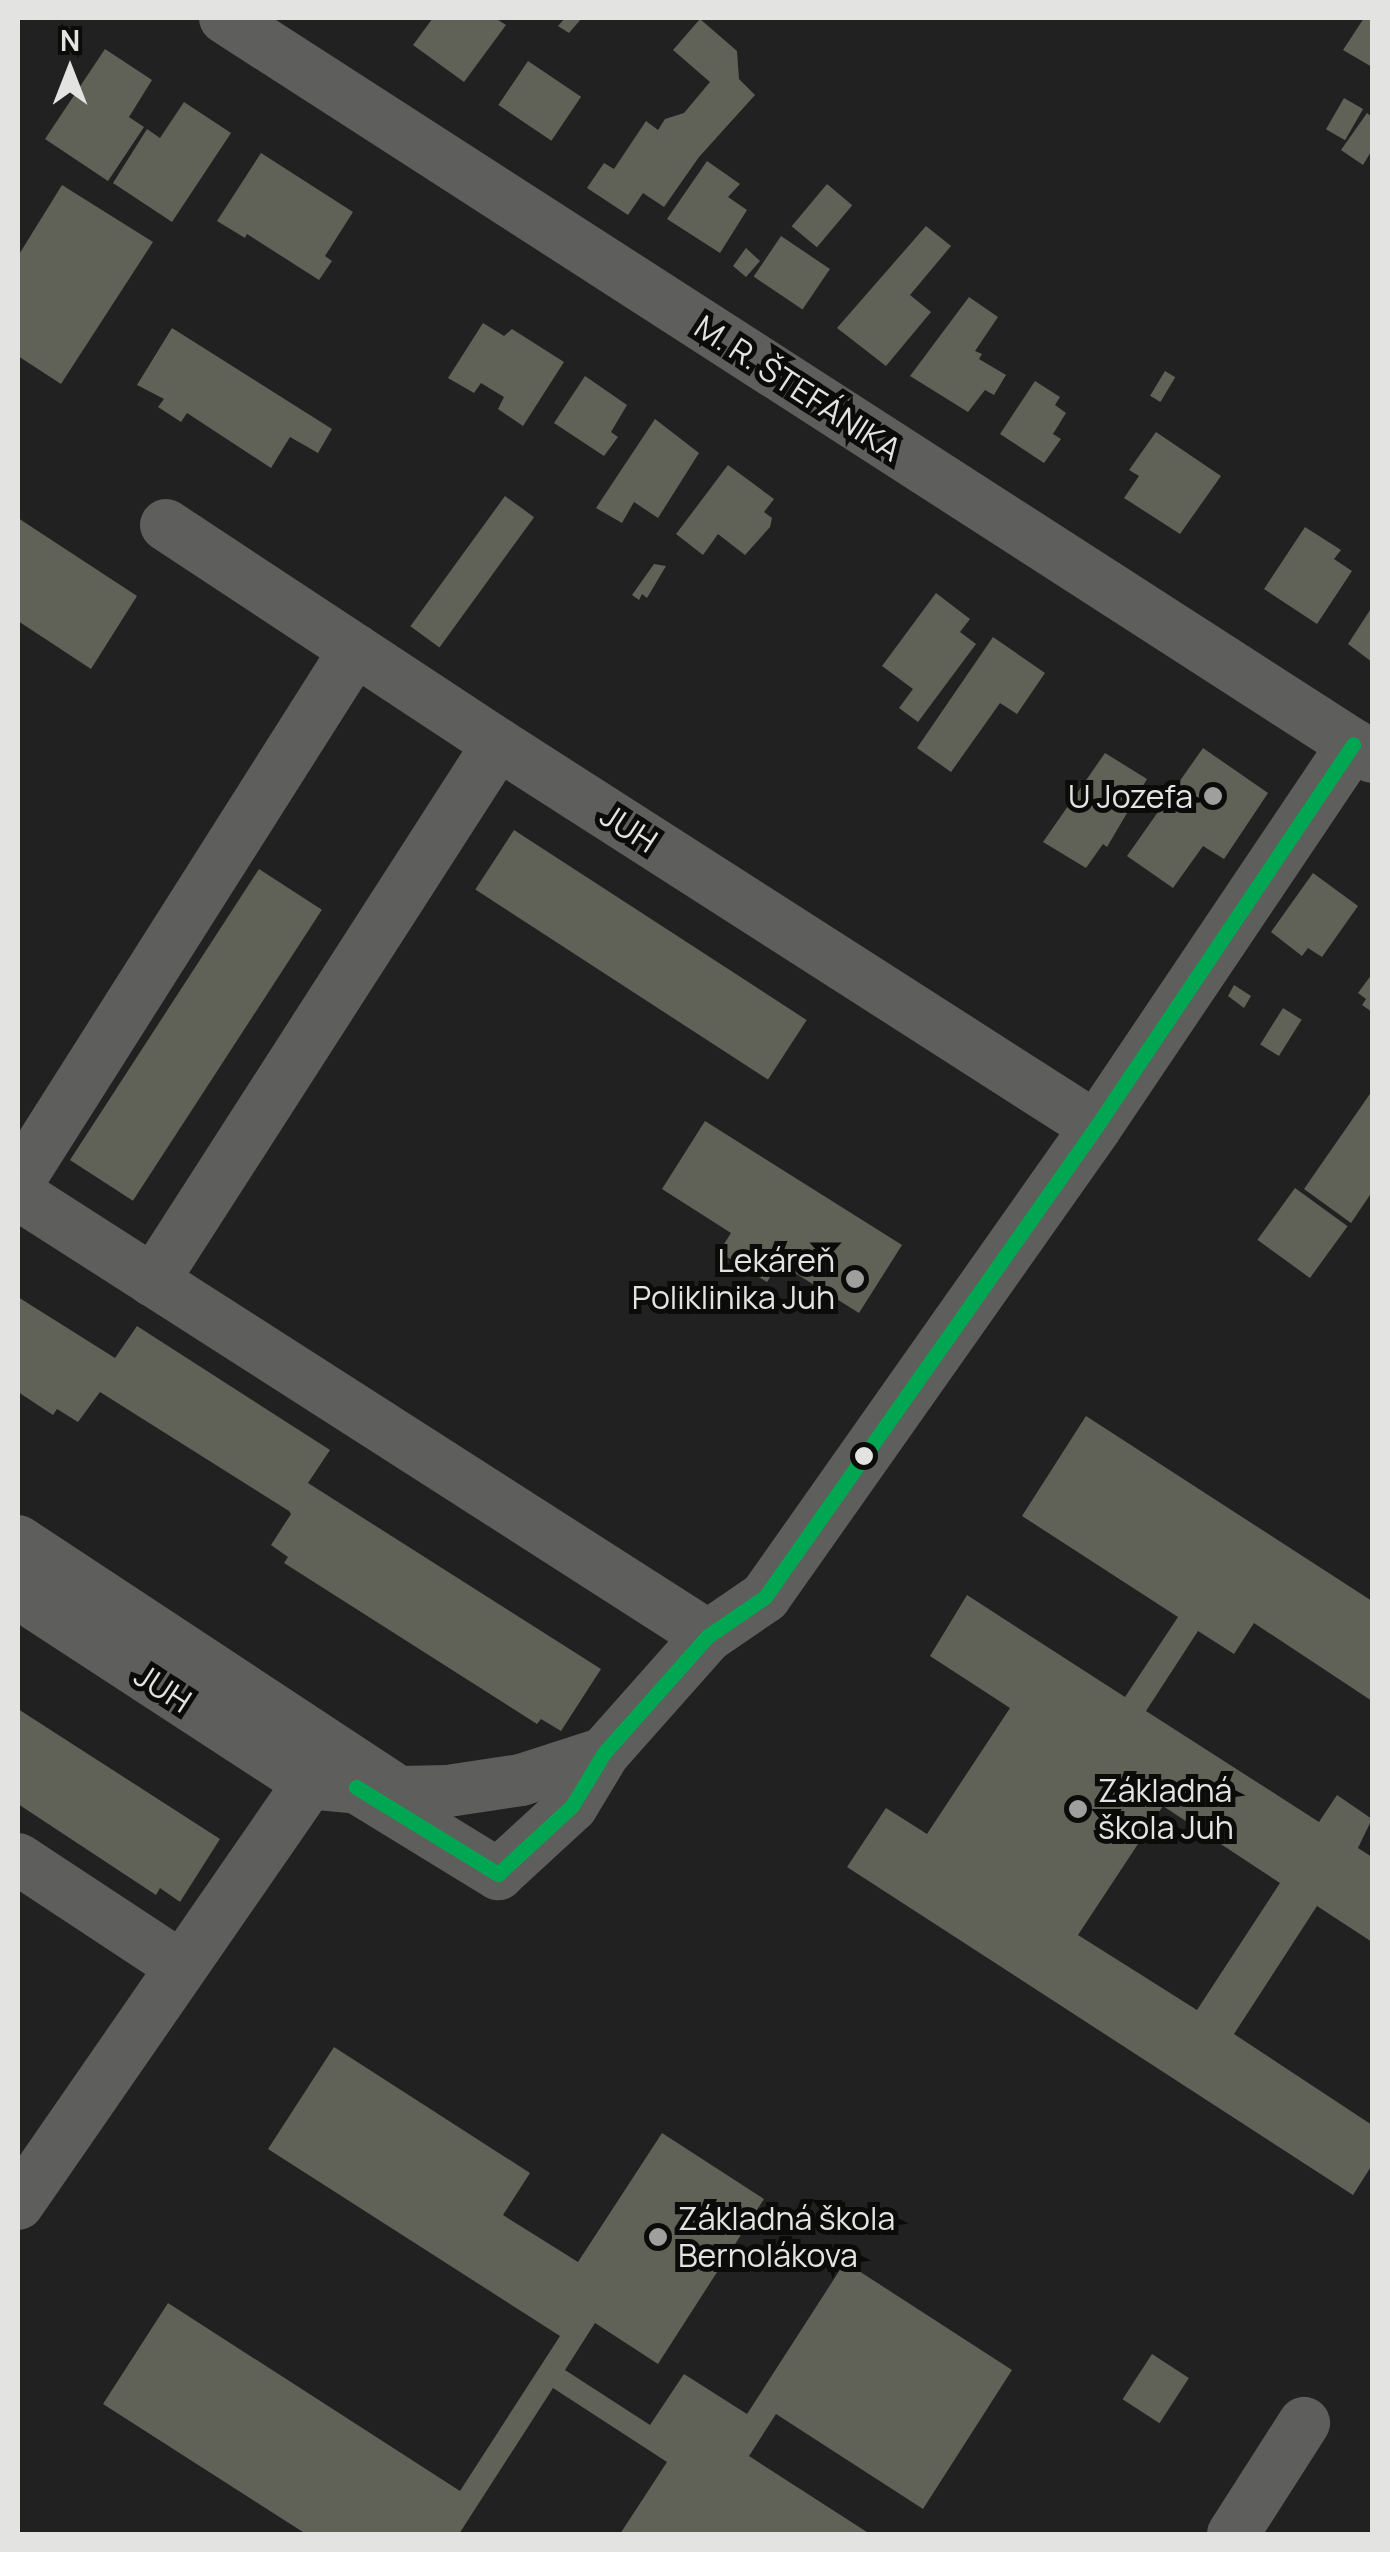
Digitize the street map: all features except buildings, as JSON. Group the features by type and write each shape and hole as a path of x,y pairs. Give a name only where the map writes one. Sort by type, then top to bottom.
{"street":[{"name":"M. R. ŠTEFÁNIKA","path":"225,18 1363,751"},
{"name":"JUH","path":"166,525 498,744 1096,1127"},
{"path":"18,1182 355,650"},
{"path":"153,1281 498,744"},
{"name":"JUH","path":"18,1594 355,1787 498,1874 572,1806 604,1754 708,1636 765,1596 1363,751"},
{"path":"18,1194 708,1636"},
{"path":"18,1541 355,1787 494,1786 604,1754"},
{"path":"18,2204 180,1966 355,1787"},
{"path":"18,1859 180,1966"},
{"path":"1233,2534 1304,2422"}],"transit line":[{"path":"356,1787 498,1874 572,1806 604,1753 708,1636 765,1597 1096,1127 1353,744"}],"place":[{"name":"U Jozefa","path":"1213,796"},
{"name":"Lekáreň Poliklinika Juh","path":"855,1279"},
{"name":"Základná škola Juh","path":"1078,1809"},
{"name":"Základná škola Bernolákova","path":"658,2237"}]}
